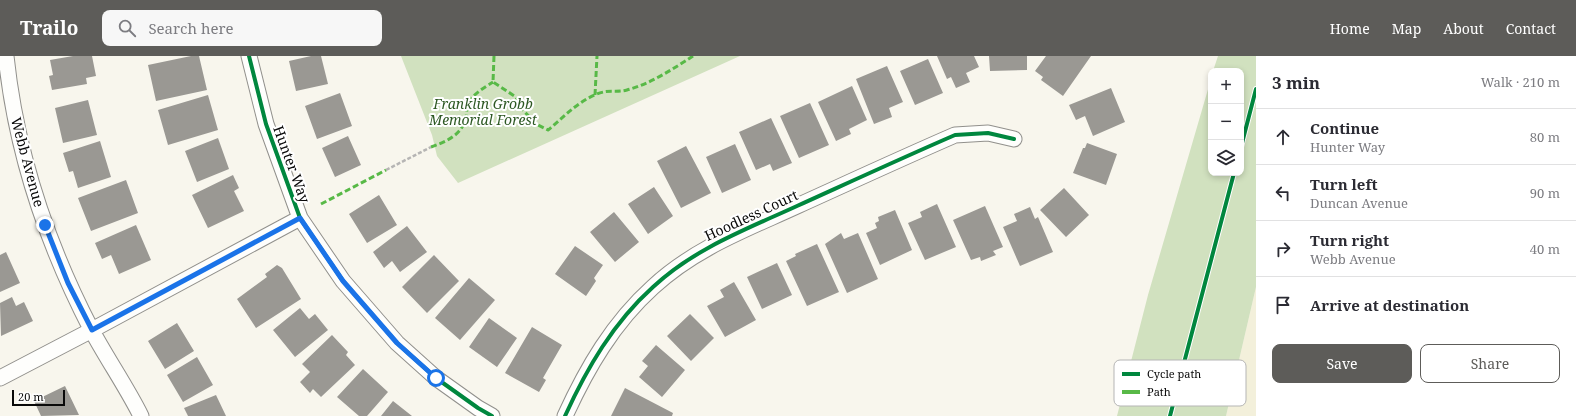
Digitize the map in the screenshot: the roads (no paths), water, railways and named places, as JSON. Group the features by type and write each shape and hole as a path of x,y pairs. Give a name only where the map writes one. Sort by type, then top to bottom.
{"street":[{"name":"Webb Avenue","path":"6,56 12,101 26,166 55,251 92,330 141,416"},
{"name":"Hunter Way","path":"249,56 266,124 300,218 343,281 397,343 436,378 478,408 492,416"},
{"name":"Hoodless Court","path":"564,416 582,379 600,349 620,321 653,286 705,248 955,136 988,132 1014,139"},
{"path":"0,378 300,218"}],"park label":[{"name":"Franklin Grobb Memorial Forest","path":"483,112"}]}
